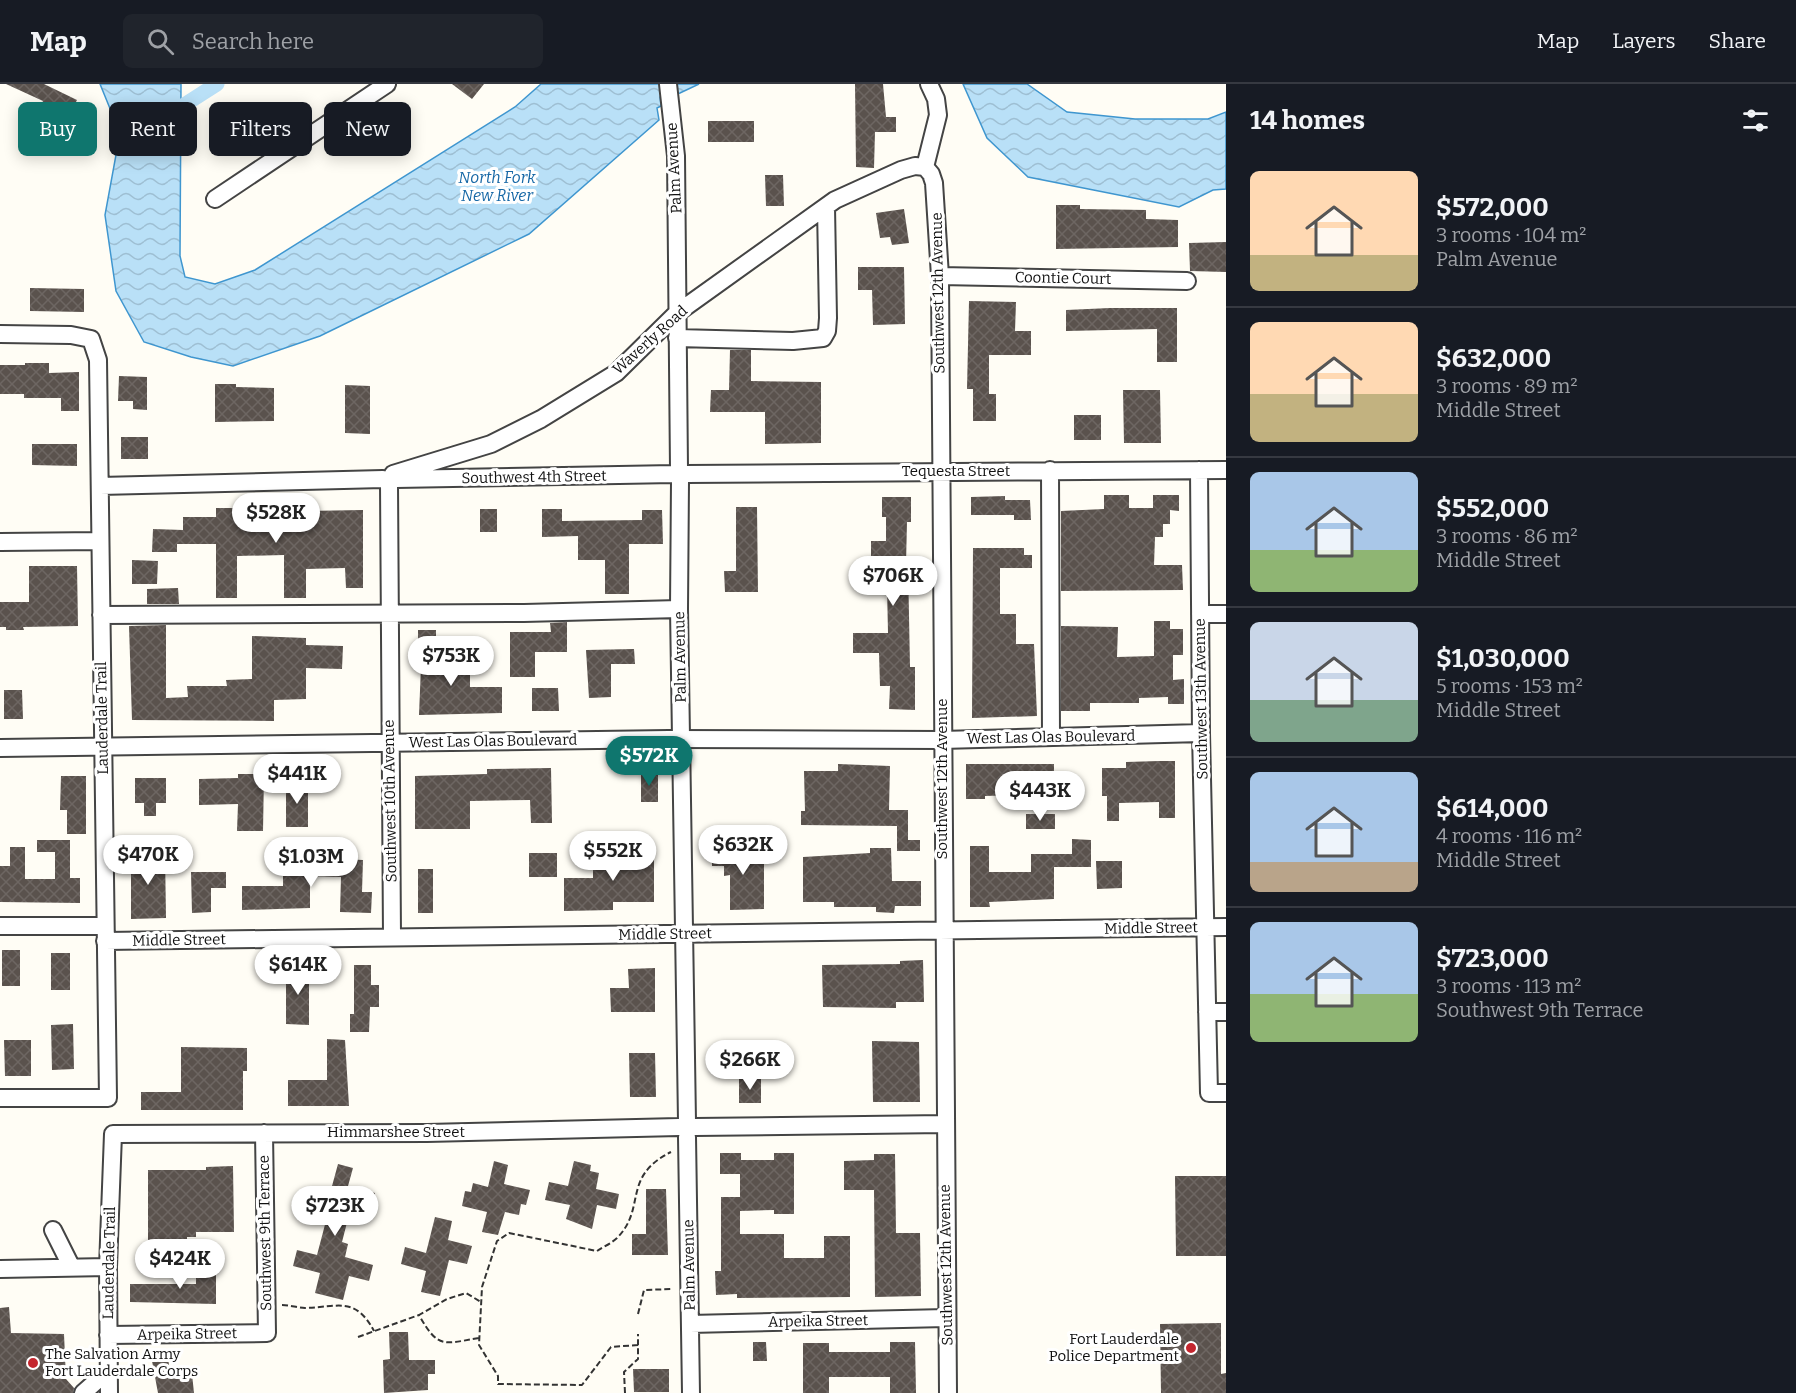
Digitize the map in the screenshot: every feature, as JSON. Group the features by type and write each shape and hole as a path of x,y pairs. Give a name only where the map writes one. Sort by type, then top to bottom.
{"street":[{"path":"215,199 387,84"},
{"path":"925,167 938,116 936,99 929,84"},
{"name":"Palm Avenue","path":"669,91 676,156 680,474 679,609 690,1393"},
{"name":"Waverly Road","path":"390,479 491,444 541,419 616,373 677,313 845,194 902,170 915,166 925,167"},
{"name":"Southwest 12th Avenue","path":"925,167 934,183 940,276 941,740 948,1393"},
{"path":"677,338 793,341 824,338 828,318 826,207"},
{"name":"Coontie Court","path":"940,276 1186,281"},
{"name":"Lauderdale Trail","path":"0,334 71,335 91,339 98,360 108,1098 0,1098"},
{"name":"Southwest 13th Avenue","path":"1199,470 1201,733 1209,1093 1226,1093"},
{"name":"Tequesta Street","path":"680,474 1226,470"},
{"path":"1050,471 1051,737"},
{"name":"Southwest 4th Street","path":"390,479 680,474"},
{"path":"100,486 390,479"},
{"name":"Southwest 10th Avenue","path":"390,479 392,937"},
{"path":"0,542 100,541"},
{"path":"101,615 524,613 679,609"},
{"path":"1200,614 1226,614"},
{"name":"West Las Olas Boulevard","path":"0,748 681,739 941,740 1201,733"},
{"name":"Middle Street","path":"0,926 105,933 392,937 1226,927"},
{"path":"1207,1012 1226,1012"},
{"name":"Himmarshee Street","path":"113,1134 439,1133 945,1124"},
{"name":"Southwest 9th Terrace","path":"264,1133 267,1333"},
{"name":"Lauderdale Trail","path":"109,1393 108,1267 113,1134"},
{"path":"53,1230 71,1266"},
{"path":"0,1269 108,1267"},
{"name":"Arpeika Street","path":"690,1324 946,1318"},
{"name":"Arpeika Street","path":"108,1335 267,1333"},
{"path":"83,1393 109,1370"}],"path":[{"path":"638,1345 611,1347 582,1384 498,1384 498,1376 479,1345 482,1287 499,1237 509,1233 597,1251 617,1238 633,1210 638,1181 655,1160 674,1150"},
{"path":"638,1314 644,1290 675,1289"},
{"path":"358,1337 419,1315 447,1299 466,1293 481,1302"},
{"path":"280,1306 283,1304 303,1308 353,1306 365,1315 374,1331"},
{"path":"419,1315 431,1335 445,1343 479,1338"},
{"path":"626,1393 624,1372 638,1359 638,1334"}],"water":[{"name":"North Fork New River","path":"100,84 181,84 181,102 109,102 109,106"},
{"name":"North Fork New River","path":"541,84 699,84 680,93 660,97 661,106 657,108 659,120 529,234 320,336 233,366 191,357 144,342 116,291 105,215 116,156 181,156 180,256 185,277 215,284 255,270 515,107"},
{"path":"963,84 1027,84 1067,112 1135,119 1208,119 1226,112 1226,189 1213,190 1179,207 1028,177 987,138"}],"building":[{"path":"6,84 44,84 77,100 76,102 43,101"},
{"path":"452,84 484,84 472,99"},
{"path":"855,84 883,84 886,117 896,117 896,132 875,132 874,168 856,167"},
{"path":"708,121 754,121 754,142 708,142"},
{"path":"765,175 783,175 784,206 766,206"},
{"path":"1056,205 1080,205 1080,209 1146,210 1146,219 1178,220 1178,247 1056,249"},
{"path":"904,209 909,243 892,245 890,237 880,238 876,213"},
{"path":"1226,242 1226,272 1190,271 1189,243"},
{"path":"858,267 904,267 905,324 873,325 872,290 858,290"},
{"path":"30,288 84,289 84,312 30,311"},
{"path":"969,301 1016,302 1015,331 1031,331 1031,355 989,355 989,394 996,394 996,421 973,421 973,389 967,389"},
{"path":"1177,308 1177,362 1157,362 1157,329 1066,331 1066,310"},
{"path":"730,350 751,350 751,381 821,382 821,443 765,444 765,412 710,412 711,390 729,390"},
{"path":"25,363 49,363 49,373 79,372 79,411 61,411 61,398 24,398 24,394 0,394 0,365 25,365"},
{"path":"119,376 147,377 147,410 133,409 133,401 118,401"},
{"path":"215,384 274,388 274,421 215,422"},
{"path":"345,385 370,386 370,434 345,433"},
{"path":"1123,390 1160,390 1161,443 1124,443"},
{"path":"1074,415 1101,415 1101,440 1074,440"},
{"path":"121,437 148,437 148,459 121,459"},
{"path":"32,444 77,444 77,466 32,465"},
{"path":"1104,495 1129,495 1129,508 1153,508 1153,495 1179,495 1179,511 1170,510 1170,524 1163,524 1163,537 1155,537 1154,565 1182,565 1183,590 1061,591 1061,511 1104,509"},
{"path":"1005,496 1005,500 1030,500 1031,520 1014,520 1014,515 971,515 971,497"},
{"path":"882,497 911,497 911,522 907,522 906,564 908,564 910,667 915,667 915,710 889,709 890,686 880,686 879,653 853,653 853,633 888,633 887,587 871,587 871,541 886,541 886,517 882,517"},
{"path":"284,507 306,507 306,511 363,510 363,588 346,588 345,568 306,569 306,598 284,598 284,555 237,556 237,598 216,598 216,544 177,544 177,552 152,552 153,529 183,530 183,517 216,517 216,508 237,508 237,516 284,516"},
{"path":"736,507 757,507 758,592 725,592 724,571 736,571"},
{"path":"480,509 497,509 497,532 480,532"},
{"path":"542,509 562,509 562,521 642,520 642,510 662,510 663,544 629,544 629,594 605,594 605,560 578,560 578,536 542,537"},
{"path":"973,548 1024,548 1024,555 1032,555 1032,568 1000,568 1000,614 1016,614 1016,644 1034,644 1037,716 972,718"},
{"path":"132,560 158,561 157,584 132,584"},
{"path":"29,566 77,566 78,626 23,627 24,630 6,630 6,627 0,627 0,602 29,602"},
{"path":"178,588 179,604 147,604 147,589"},
{"path":"1154,621 1170,621 1170,629 1183,629 1183,655 1173,655 1173,680 1184,679 1184,704 1168,704 1168,697 1139,698 1139,703 1090,703 1090,711 1061,711 1061,626 1118,627 1117,657 1154,656"},
{"path":"567,622 567,652 535,652 535,677 510,677 510,632 551,632 550,623"},
{"path":"166,625 166,698 188,697 187,686 227,686 226,680 252,679 252,636 306,638 306,645 343,646 342,669 306,668 306,699 274,700 274,721 132,720 129,626"},
{"path":"418,630 436,630 436,674 470,673 470,687 502,687 502,713 419,715 421,666 418,666"},
{"path":"634,649 635,664 611,664 611,697 589,698 586,650"},
{"path":"532,688 558,688 559,711 532,711"},
{"path":"4,690 22,690 23,719 4,719"},
{"path":"1175,761 1175,818 1159,818 1159,802 1119,803 1119,821 1107,821 1107,796 1102,796 1102,768 1126,768 1126,762"},
{"path":"838,764 890,766 889,810 908,810 908,840 920,840 920,851 897,851 897,826 801,825 801,811 805,811 804,771 838,771"},
{"path":"966,764 1054,764 1054,786 1018,786 1018,795 966,799"},
{"path":"551,768 552,823 531,823 530,800 470,801 470,829 415,829 415,776 487,774 487,769"},
{"path":"641,772 658,772 658,802 641,802"},
{"path":"238,774 264,774 263,831 237,831 238,804 199,805 199,779 238,778"},
{"path":"61,776 86,776 86,834 67,834 67,810 60,810"},
{"path":"135,778 166,778 166,803 156,803 156,816 144,816 144,803 135,803"},
{"path":"286,783 308,783 308,827 286,827"},
{"path":"1026,814 1055,814 1055,829 1026,829"},
{"path":"1072,839 1091,840 1091,867 1054,867 1054,899 989,902 990,907 970,907 970,846 989,846 989,872 1031,872 1031,854 1072,854"},
{"path":"37,840 70,840 70,878 80,878 80,903 0,902 0,866 10,866 10,847 25,847 25,879 55,879 55,852 37,852"},
{"path":"764,848 764,909 730,910 730,875 724,876 724,866 712,866 712,849"},
{"path":"870,848 891,848 892,881 921,881 921,906 895,906 894,913 876,912 876,907 834,907 834,902 803,902 803,857 870,853"},
{"path":"593,851 654,851 654,902 613,902 613,910 564,911 564,878 593,878"},
{"path":"529,853 557,853 557,877 529,877"},
{"path":"131,854 165,854 166,918 131,919"},
{"path":"321,858 363,860 362,892 372,892 371,913 340,912 341,877 310,876 310,908 242,910 242,886 283,886 283,866 320,866"},
{"path":"1096,861 1122,861 1122,888 1097,889"},
{"path":"418,869 433,869 433,913 418,913"},
{"path":"191,872 226,872 226,888 211,888 211,912 192,913"},
{"path":"2,950 20,950 20,986 2,986"},
{"path":"51,953 70,953 70,990 51,990"},
{"path":"923,960 924,1002 896,1002 896,1008 823,1007 822,965 900,964 900,961"},
{"path":"354,965 371,965 371,985 379,985 379,1007 370,1007 369,1032 350,1032 350,1014 354,1014"},
{"path":"286,967 309,967 309,1025 286,1024"},
{"path":"655,968 655,1012 611,1012 610,988 629,988 628,969"},
{"path":"73,1024 74,1069 52,1070 51,1025"},
{"path":"327,1039 345,1040 349,1106 288,1106 288,1080 327,1080"},
{"path":"4,1040 31,1040 31,1076 5,1076"},
{"path":"872,1041 919,1042 920,1102 873,1102"},
{"path":"181,1047 247,1048 247,1071 243,1071 243,1110 141,1110 141,1092 181,1092"},
{"path":"629,1053 655,1053 656,1097 630,1097"},
{"path":"739,1079 761,1079 761,1103 739,1103"},
{"path":"720,1153 741,1153 741,1160 774,1160 774,1153 794,1153 794,1214 774,1214 774,1210 740,1211 740,1234 784,1234 784,1258 824,1258 824,1236 850,1236 850,1297 737,1298 737,1294 716,1295 715,1271 721,1271 721,1197 740,1197 740,1174 720,1174"},
{"path":"874,1154 895,1154 896,1233 920,1233 921,1296 875,1297 874,1190 844,1190 844,1161 874,1160"},
{"path":"494,1161 508,1165 504,1184 530,1190 526,1205 521,1204 519,1215 505,1212 498,1235 482,1232 487,1212 462,1206 465,1191 471,1192 473,1183 488,1187"},
{"path":"574,1161 591,1165 590,1171 599,1173 596,1189 619,1194 616,1209 597,1205 592,1229 566,1219 570,1205 545,1200 549,1182 568,1186"},
{"path":"338,1164 353,1168 348,1186 375,1193 371,1207 352,1203 342,1242 348,1244 345,1257 373,1265 369,1281 349,1276 343,1300 315,1293 320,1273 293,1266 297,1250 317,1255 327,1217 302,1210 307,1192 329,1197"},
{"path":"233,1166 234,1232 196,1232 196,1237 187,1237 187,1247 148,1247 148,1170 206,1170 206,1167"},
{"path":"1175,1176 1226,1176 1226,1256 1176,1256"},
{"path":"646,1189 666,1189 668,1255 632,1255 632,1234 646,1234"},
{"path":"435,1217 452,1221 448,1240 472,1246 467,1264 449,1260 440,1296 421,1292 426,1271 401,1264 405,1247 426,1253"},
{"path":"196,1266 216,1266 216,1304 130,1302 130,1284 196,1284"},
{"name":"The Salvation Army Fort Lauderdale Corps","path":"9,1307 11,1333 64,1334 66,1379 74,1388 73,1393 0,1393 0,1308"},
{"name":"Fort Lauderdale Police Department","path":"1221,1323 1221,1374 1226,1373 1226,1393 1161,1393 1160,1324"},
{"path":"389,1332 408,1332 409,1360 435,1360 435,1374 428,1374 428,1390 384,1393 383,1360 390,1359"},
{"path":"753,1342 766,1342 767,1361 753,1361"},
{"path":"890,1342 915,1342 916,1393 890,1393 890,1377 829,1377 829,1393 803,1393 803,1343 829,1343 829,1352 890,1352"},
{"path":"168,1359 171,1376 192,1374 194,1393 158,1393 152,1361"},
{"path":"633,1369 669,1369 669,1392 634,1392"}],"waterway":[{"path":"189,102 217,84"}],"place":[{"name":"Fort Lauderdale Police Department","path":"1191,1348"},
{"name":"The Salvation Army Fort Lauderdale Corps","path":"33,1363"}]}
